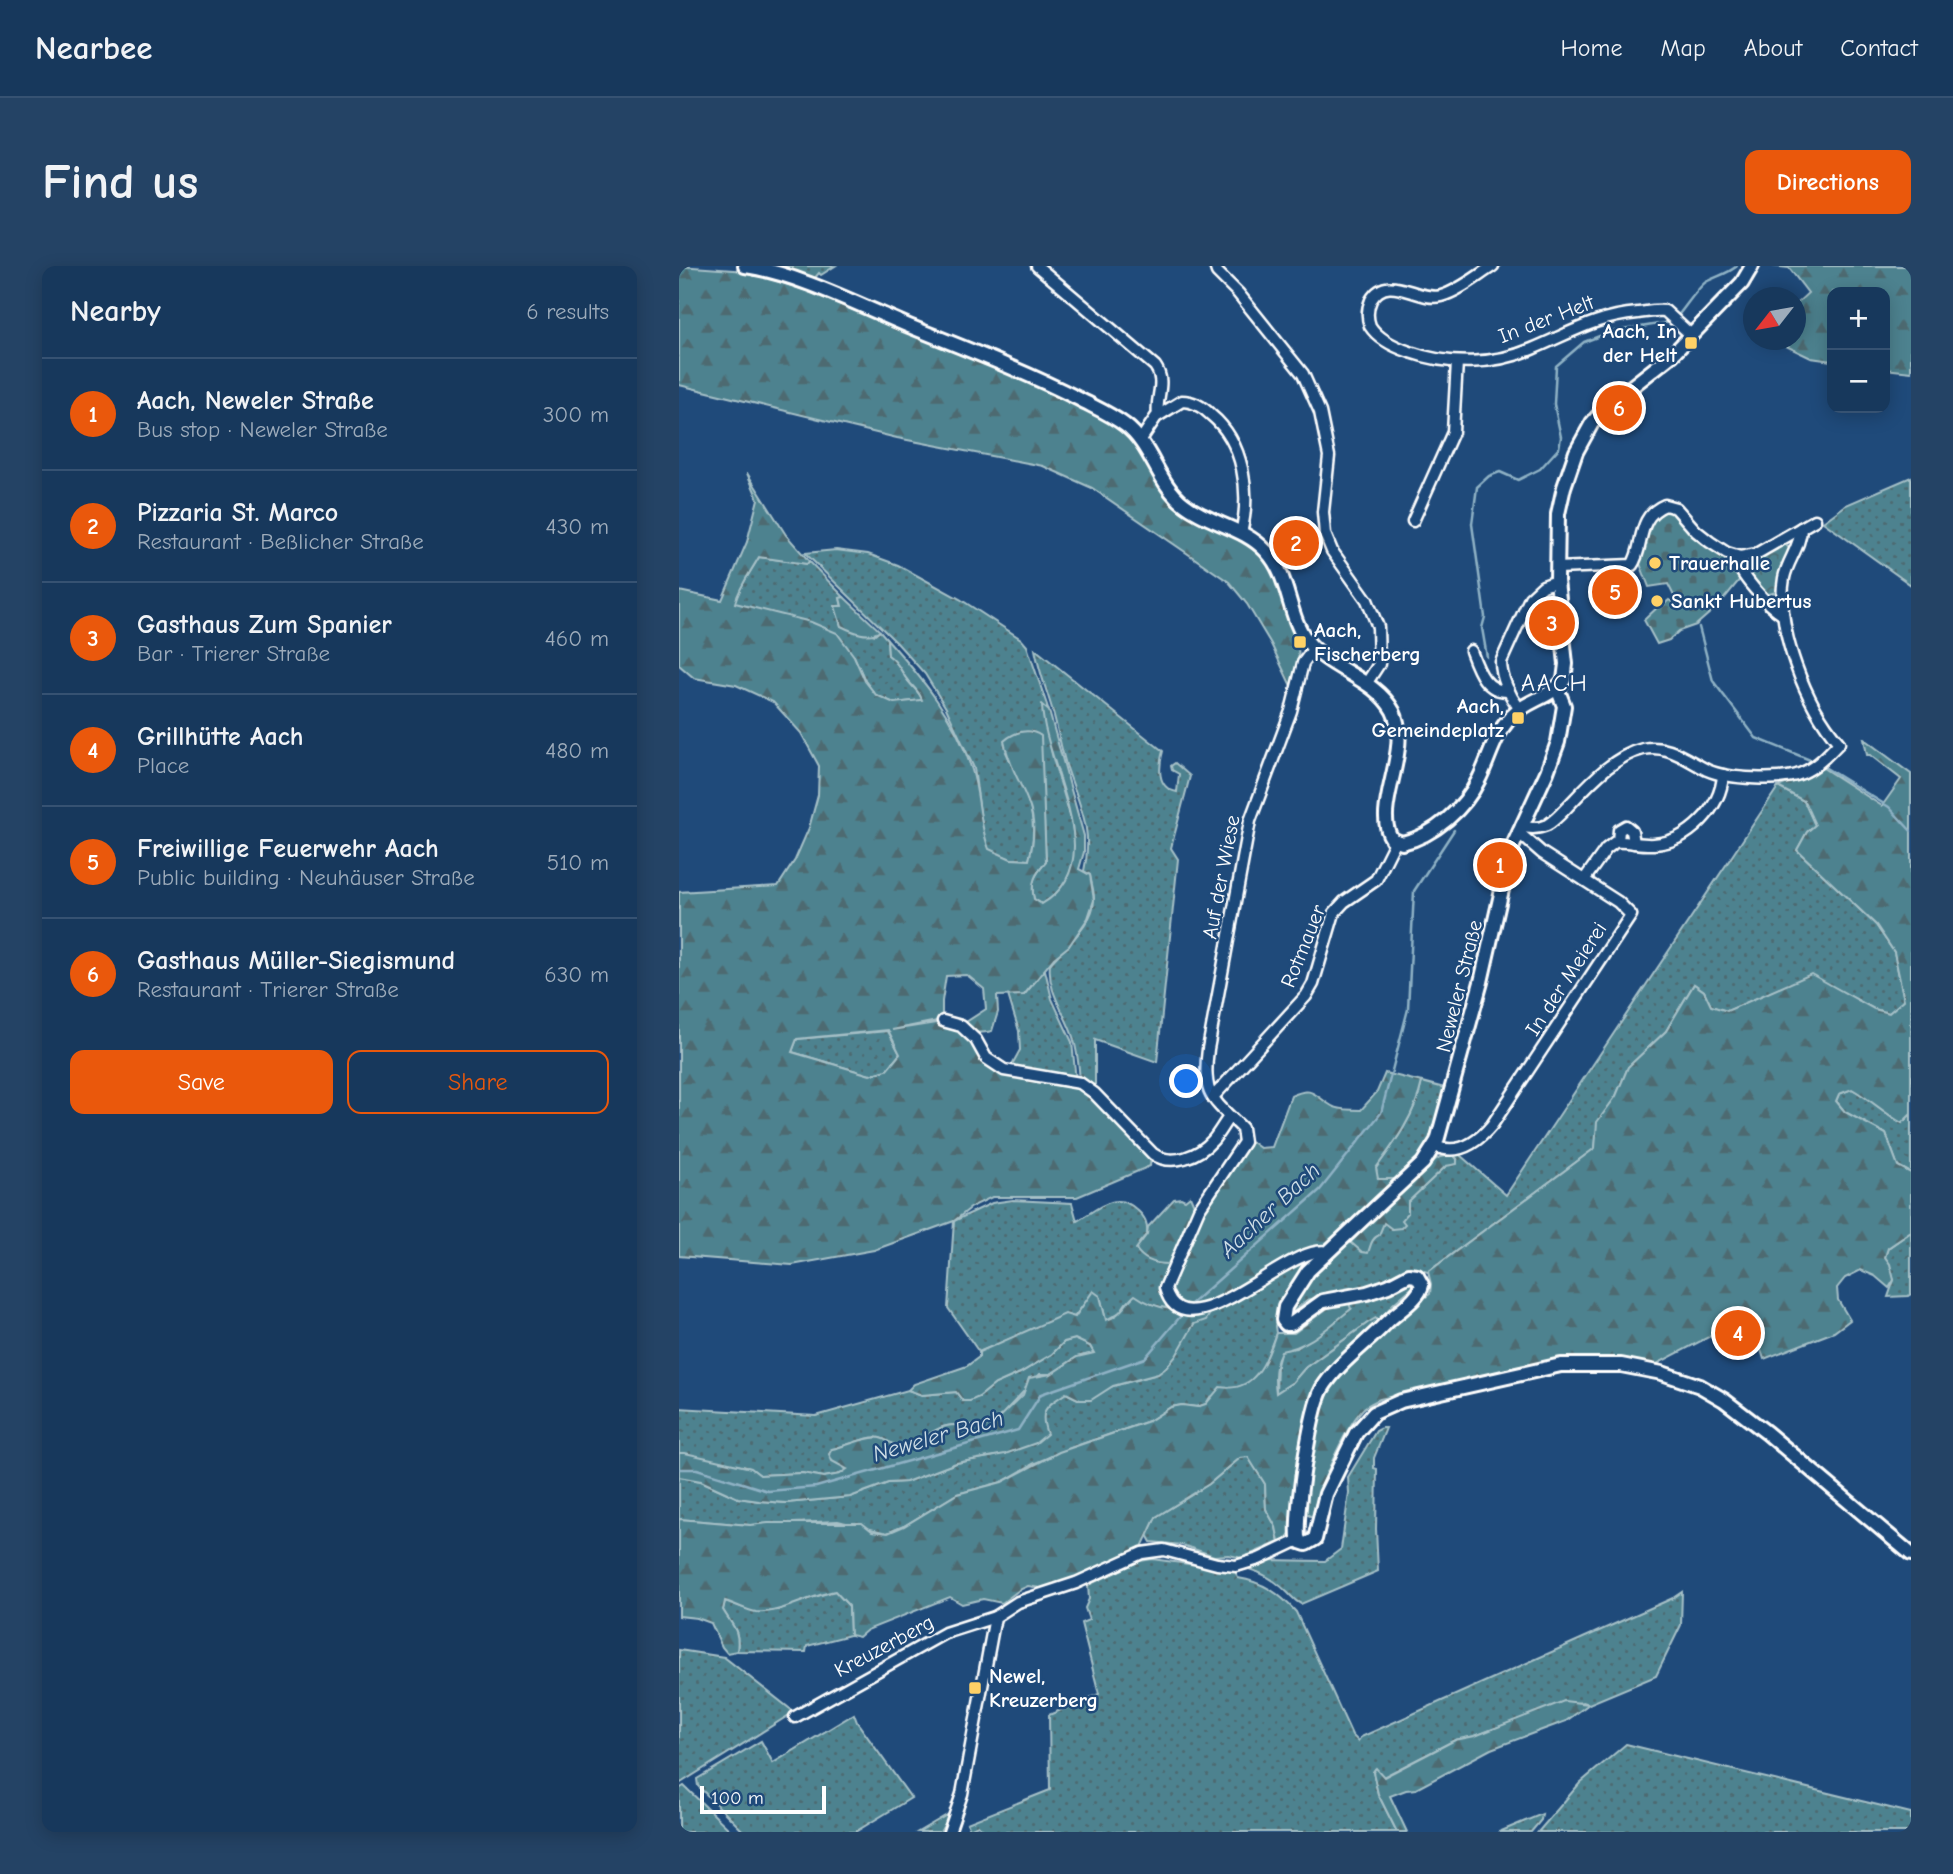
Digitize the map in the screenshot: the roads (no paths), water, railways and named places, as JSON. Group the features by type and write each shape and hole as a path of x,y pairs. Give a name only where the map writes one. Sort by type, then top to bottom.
{"main road":[{"path":"745,266 810,285 1057,388 1126,425 1140,441 1162,480 1180,501 1262,546 1275,561 1285,581 1301,630 1314,648 1366,684 1384,699 1393,711 1398,725 1399,747 1387,818 1388,831 1395,842 1407,842 1426,833 1462,805 1480,777 1495,739 1519,708 1557,688 1564,680 1566,664 1557,574 1558,514 1571,463 1588,430 1614,399 1665,360 1691,335 1742,283 1752,266"},
{"name":"Neweler Straße","path":"1299,1540 1297,1531 1306,1460 1320,1394 1336,1372 1416,1296 1422,1287 1419,1278 1409,1275 1375,1291 1323,1301 1313,1306 1296,1322 1286,1324 1282,1319 1283,1312 1307,1271 1415,1170 1435,1146 1481,982 1507,862 1558,742 1564,706 1557,688"},
{"path":"1299,1540 1306,1544 1315,1539 1320,1512 1332,1482 1356,1433 1374,1413 1392,1404 1414,1398 1548,1367 1583,1363 1621,1364 1645,1369 1707,1389 1767,1433 1911,1555"}],"street":[{"path":"1037,266 1158,369 1162,381 1157,405 1158,415"},
{"path":"1215,266 1217,272 1238,293 1303,374 1320,412 1329,456 1323,512 1325,534 1332,551 1367,600 1378,627 1379,664 1366,684"},
{"name":"In der Helt","path":"1493,266 1443,295 1425,297 1394,286 1377,293 1369,306 1370,327 1381,338 1418,355 1457,362 1485,361 1517,354 1609,316 1660,310 1674,318 1691,335"},
{"path":"1413,521 1453,432 1457,362"},
{"path":"1140,441 1158,415 1182,401 1190,401 1204,409 1228,430 1241,464 1244,512 1241,533"},
{"path":"1519,708 1509,691 1501,670 1501,662 1528,602 1557,574 1632,565 1639,539 1649,518 1657,509 1667,505 1676,508 1700,535 1735,556 1751,556 1815,520"},
{"path":"1520,829 1536,828 1551,822 1603,772 1623,757 1640,750 1667,749 1705,769 1723,775 1786,777 1799,775 1815,766 1839,743 1816,712 1805,690 1783,615 1784,576 1801,536 1801,528"},
{"path":"1735,556 1739,569 1783,615"},
{"path":"1765,599 1782,597"},
{"name":"Auf der Wiese","path":"1314,648 1303,663 1291,711 1250,821 1208,1049 1205,1079 1213,1097 1242,1128 1244,1142 1199,1209 1165,1287 1169,1301 1177,1307 1188,1311 1207,1308 1311,1252 1328,1252"},
{"path":"1471,651 1484,680 1497,690 1509,691"},
{"path":"1584,880 1609,846 1618,841 1666,842 1689,832 1721,792 1723,775"},
{"path":"1618,841 1619,830 1626,826 1632,831 1634,843"},
{"name":"In der Meierei","path":"1435,1146 1447,1150 1463,1148 1481,1137 1492,1125 1630,915 1621,905 1548,858 1520,829"},
{"name":"Rotmauer","path":"1213,1097 1306,996 1313,984 1334,913 1344,902 1376,880 1395,842"},
{"path":"943,1021 961,1026 976,1040 986,1058 1005,1070 1080,1083 1094,1093 1153,1154 1164,1159 1183,1158 1200,1151 1213,1141 1229,1117"},
{"name":"Kreuzerberg","path":"795,1717 944,1633 995,1618 1018,1602 1076,1583 1147,1551 1171,1552 1209,1563 1236,1566 1259,1559 1299,1540"},
{"path":"949,1832 962,1794 995,1618"}],"waterway":[{"name":"Aacher Bach","path":"1676,318 1703,285 1737,266"},
{"name":"Aacher Bach","path":"1487,657 1482,628 1485,617 1472,524 1477,487 1489,476 1500,472 1518,480 1540,469 1559,448 1561,437 1554,404 1556,366 1584,342 1610,332 1671,322"},
{"path":"1699,627 1713,681 1756,738 1815,762"},
{"path":"1821,765 1889,807 1911,831"},
{"name":"Aacher Bach","path":"1190,1305 1320,1190 1381,1113 1408,1009 1414,891 1454,830"},
{"name":"Neweler Bach","path":"679,1469 697,1469 768,1491 816,1487 1018,1430 1041,1394 1145,1358 1185,1311"}],"place":[{"name":"Aach, In der Helt","path":"1691,343"},
{"name":"Gasthaus Müller-Siegismund","path":"1619,408"},
{"name":"Pizzaria St. Marco","path":"1296,543"},
{"name":"Trauerhalle","path":"1655,563"},
{"name":"Freiwillige Feuerwehr Aach","path":"1615,592"},
{"name":"Sankt Hubertus","path":"1657,601"},
{"name":"Gasthaus Zum Spanier","path":"1552,623"},
{"name":"Aach, Fischerberg","path":"1300,642"},
{"name":"Aach, Gemeindeplatz","path":"1518,718"},
{"name":"Aach, Neweler Straße","path":"1500,865"},
{"name":"Grillhütte Aach","path":"1738,1333"},
{"name":"Newel, Kreuzerberg","path":"975,1688"}],"district":[{"name":"AACH","path":"1555,683"}]}
